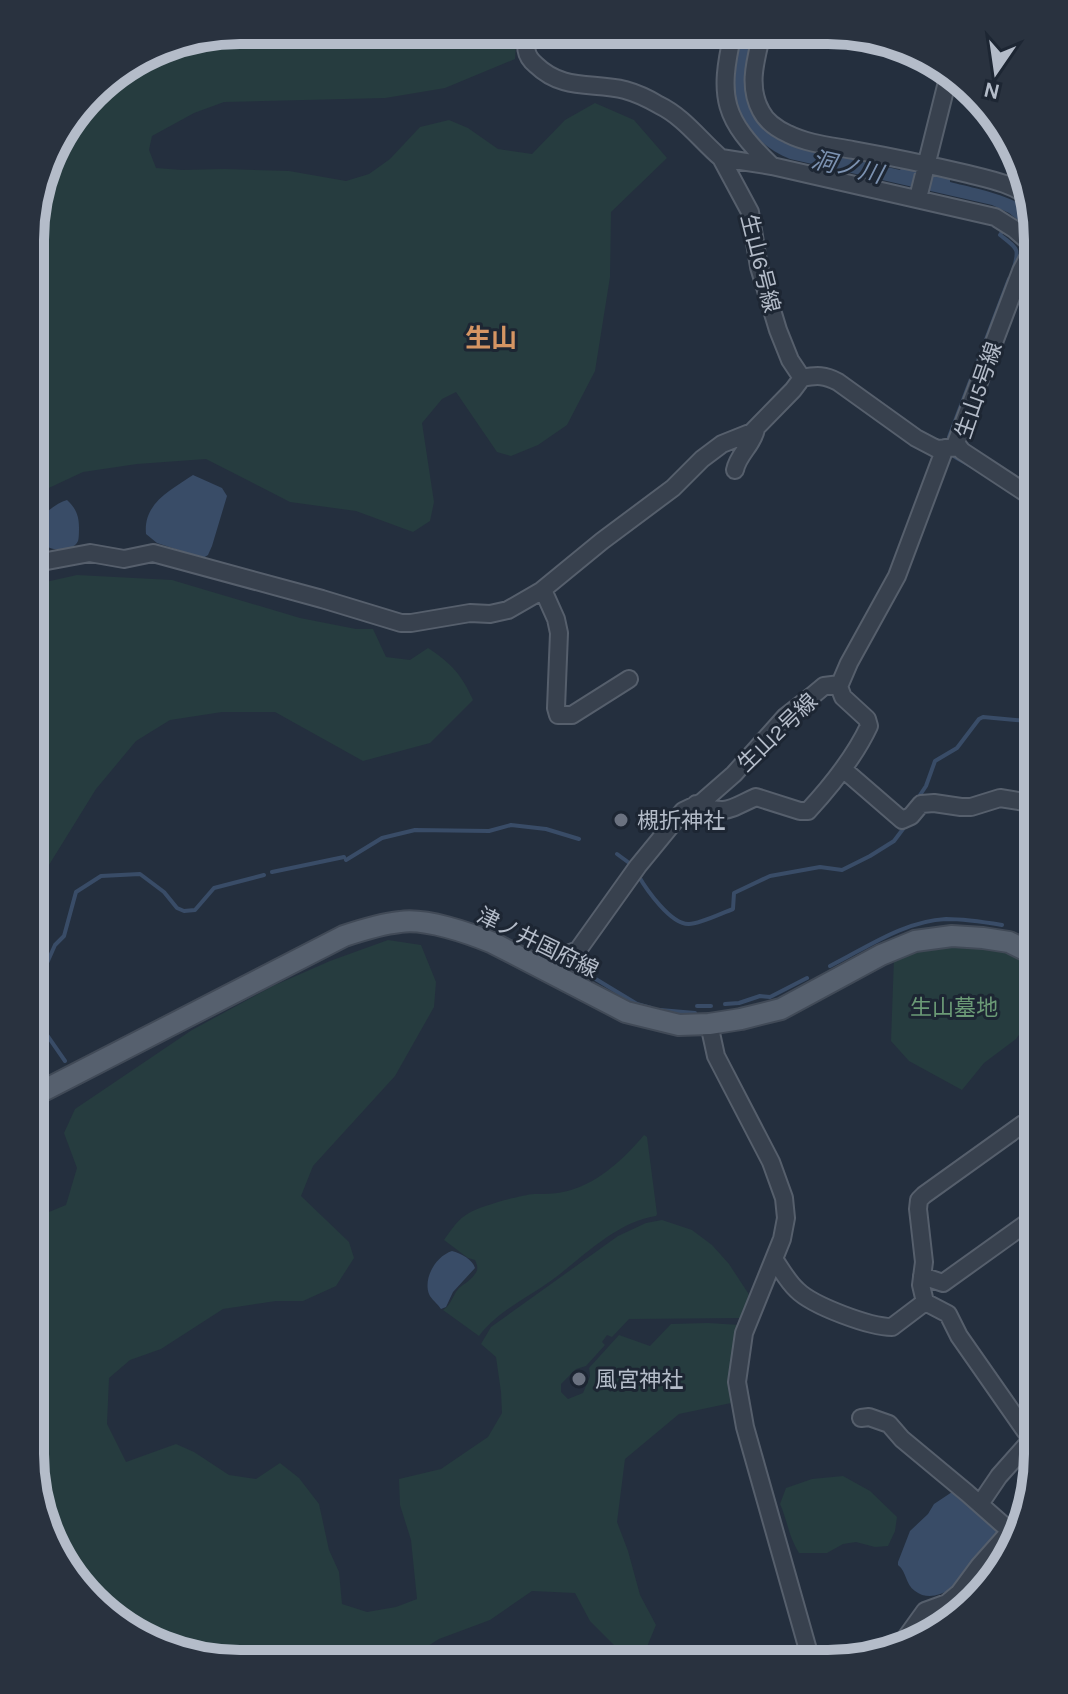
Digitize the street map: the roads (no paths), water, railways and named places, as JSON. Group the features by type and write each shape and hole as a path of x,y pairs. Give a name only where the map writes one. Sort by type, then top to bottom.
{"main road":[{"name":"津ノ井国府線","path":"44,1090 344,936 404,921 450,928 493,943 626,1012 679,1025 741,1019 781,1009 881,955 915,941 952,936 983,938 1009,942 1024,950"}],"street":[{"name":"生山6号線","path":"526,44 530,60 555,80 626,90 663,106 721,158 750,212 759,267 771,309 790,360 802,378"},
{"path":"731,44 724,90 731,117 752,147 772,166"},
{"path":"760,44 752,77 759,109 768,122 787,134 806,141 927,164 1017,189"},
{"path":"918,198 946,85"},
{"path":"721,158 772,166 995,217 1024,237"},
{"name":"生山5号線","path":"1024,265 952,448 962,451 1024,492"},
{"path":"44,562 90,553 124,559 153,553 401,623 470,613 490,614 508,610 543,590 673,488 712,451 756,427 802,378 817,375 838,382 916,438 937,449 952,448"},
{"path":"735,470 754,437 756,427"},
{"name":"生山2号線","path":"541,968 546,962 578,950 638,866 683,811 702,802 734,774 785,717 824,686 840,684 897,576 952,448"},
{"path":"543,590 559,633 558,715 572,715 629,679"},
{"path":"696,804 726,812 756,797 808,811 843,769 869,726 867,719 843,697 838,684"},
{"path":"843,769 902,820 911,816 921,804 971,807 1000,798 1024,802"},
{"path":"709,1024 716,1056 771,1162 784,1198 786,1218 782,1239 744,1333 737,1382 745,1427 808,1650"},
{"path":"925,1302 919,1200 1024,1124"},
{"path":"922,1276 943,1283 1024,1225"},
{"path":"774,1259 794,1288 808,1300 879,1331 892,1327 925,1302"},
{"path":"925,1302 948,1314 959,1336 1024,1432"},
{"path":"861,1418 869,1417 889,1424 902,1439 1009,1528"},
{"path":"980,1504 999,1476 1024,1455"},
{"path":"910,1632 925,1611 947,1603 959,1593 1006,1537"}],"water":[{"name":"洞ノ川","path":"736,44 752,44 744,79 747,95 757,121 770,134 788,144 900,170 902,167 950,178 950,182 1007,198 1020,205 1024,229 1009,213 992,205 779,154 761,142 742,116 732,82"},
{"path":"193,475 222,488 227,496 212,546 203,558 157,543 146,534 149,514 160,498"},
{"path":"67,500 73,506 79,528 78,541 74,546 59,550 44,545 44,515"},
{"path":"452,1251 466,1257 475,1268 453,1292 446,1307 441,1309 429,1294 429,1275 436,1263"},
{"path":"955,1490 1005,1533 965,1578 952,1588 927,1596 912,1588 898,1562 910,1531 934,1504"}],"waterway":[{"path":"1002,232 1000,235 1016,250 1013,271"},
{"path":"949,437 1009,279"},
{"path":"955,457 971,466"},
{"path":"918,798 935,761 957,748 979,719 1024,721"},
{"path":"346,860 382,838 415,830 489,831 511,825 546,829 579,839"},
{"path":"638,875 667,913 682,923 694,924 733,909 734,893 770,876 820,867 842,870 894,841 903,829"},
{"path":"617,854 632,865"},
{"path":"272,872 344,857"},
{"path":"44,970 55,945 64,936 76,892 101,876 140,874 184,911 195,910 214,888 264,875"},
{"path":"830,966 886,936 930,921 946,919 1002,925"},
{"path":"566,961 637,1004 651,1008"},
{"path":"725,1004 760,996 770,997 807,978"},
{"path":"697,1006 711,1006"},
{"path":"660,1010 695,1013"},
{"path":"44,1031 65,1061"}],"place":[{"name":"槻折神社","path":"621,820"},
{"name":"風宮神社","path":"579,1379"}],"district":[{"name":"生山","path":"491,338"}],"park label":[{"name":"生山墓地","path":"954,1007"}]}
